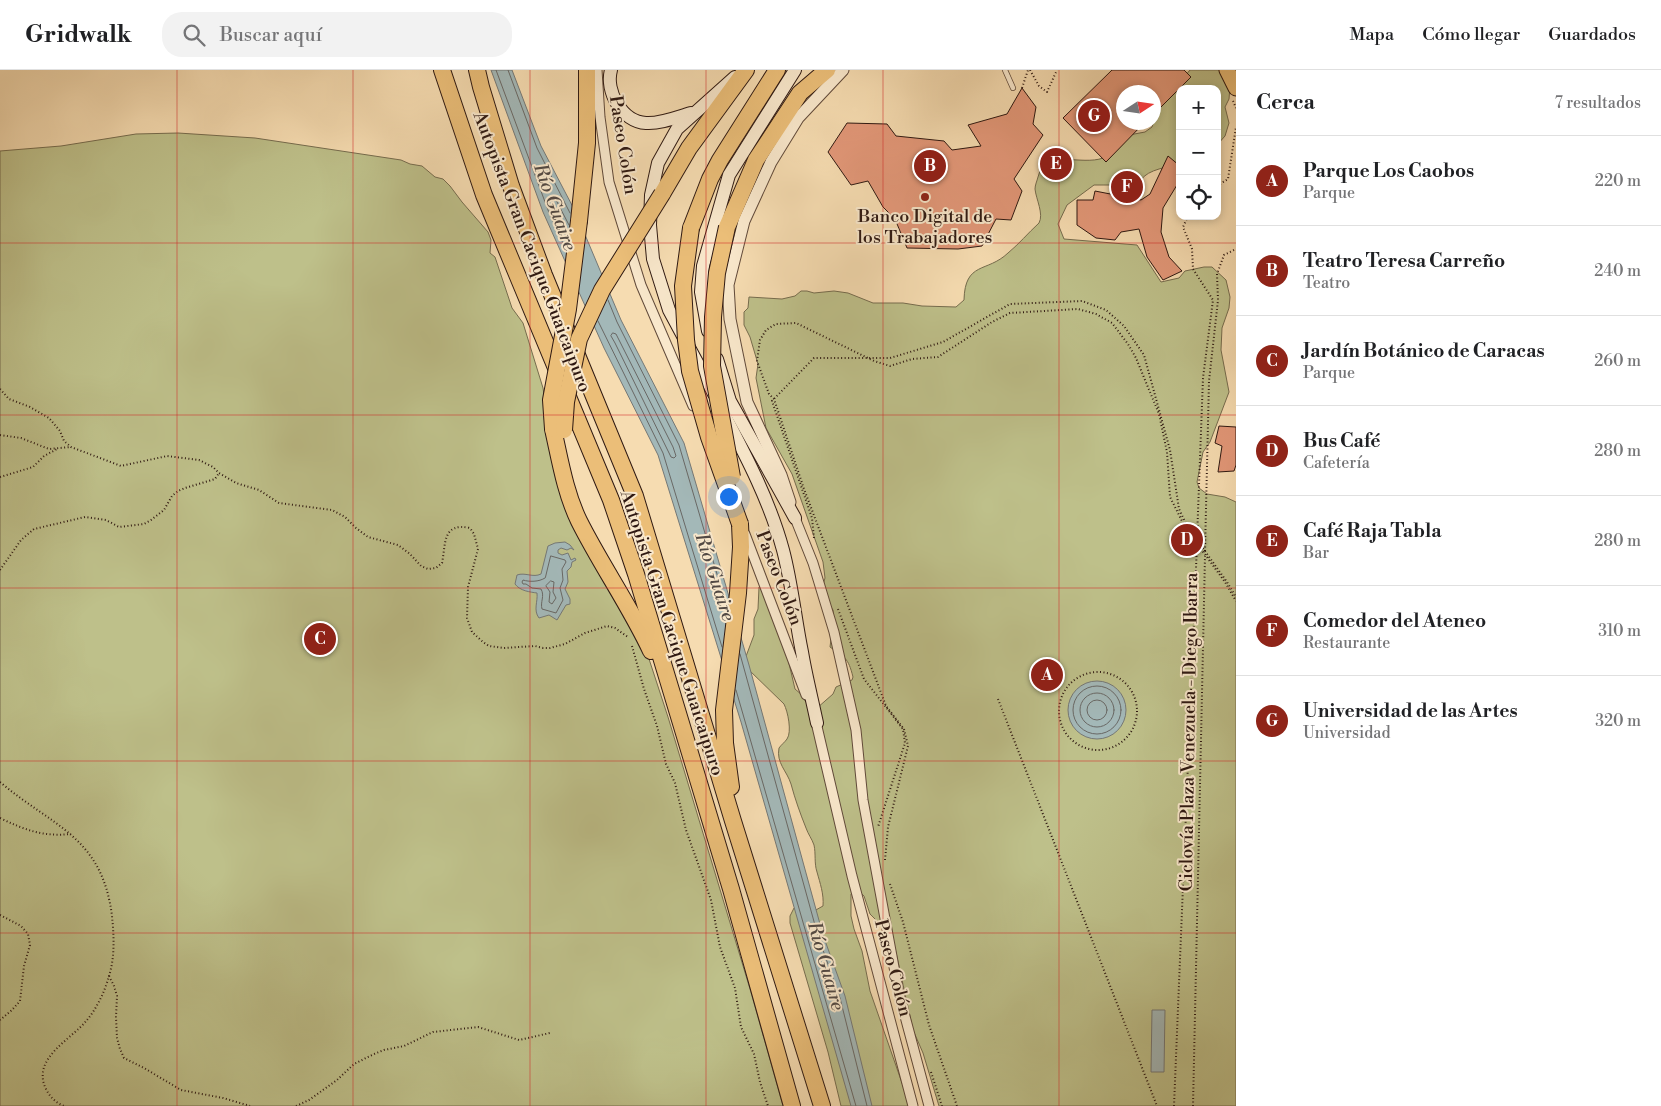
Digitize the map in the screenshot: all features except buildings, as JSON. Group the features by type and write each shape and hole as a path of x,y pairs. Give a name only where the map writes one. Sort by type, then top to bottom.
{"highway":[{"name":"Autopista Gran Cacique Guaicaipuro","path":"442,70 484,195 610,500 636,574 731,890 792,1106"},
{"name":"Autopista Gran Cacique Guaicaipuro","path":"477,70 511,186 544,276 635,496 733,821 822,1106"},
{"path":"587,70 587,144 568,309 551,400 558,430 567,491 579,520 636,619 675,706"},
{"path":"558,430 579,339 602,290 689,148 746,70"},
{"path":"740,524 709,437 690,371 683,286 691,228 710,179 777,70"},
{"path":"733,821 732,793 725,743 724,710 738,593 741,548 740,524 712,366 713,317 717,273 727,227 756,160 800,93 827,70"}],"main road":[{"path":"611,70 610,87 613,96 625,113 634,119 643,123 652,123 694,112"},
{"path":"741,70 677,129 658,163 651,195 650,225 653,260 669,310 747,458 771,513 783,550 792,590 801,651 817,723"},
{"path":"795,70 730,175 703,266 701,292 707,324 730,401 796,518"},
{"path":"1228,70 1236,88"}],"street":[{"name":"Paseo Colón","path":"597,70 600,117 609,182 642,285 726,482 817,723 852,876 914,1106"},
{"path":"796,518 781,474 745,396 730,319 728,285 744,221 771,162 798,118 843,70"},
{"name":"Paseo Colón","path":"796,518 813,563 834,632 856,730 863,800 899,994 929,1106"}],"lane":[{"path":"1005,70 1013,88"}],"path":[{"path":"1029,70 1039,86 1046,92 1057,70"},
{"path":"1022,88 1029,70"},
{"path":"1221,183 1228,179 1236,127"},
{"path":"1174,1106 1203,378 1213,300 1193,269 1192,249 1183,227 1186,220"},
{"name":"Ciclovía Plaza Venezuela - Diego Ibarra","path":"1193,1106 1209,381 1218,300 1217,274 1224,255 1236,248"},
{"path":"815,543 812,518 772,401 814,358 890,358 943,342 1010,304 1082,301 1106,310 1124,326 1144,355 1170,450 1180,508 1187,526 1236,597"},
{"path":"884,862 888,827 908,746 904,729 886,706 804,489 774,399 769,394 757,361 760,340 766,330 776,324 796,323 866,358 890,366 912,359 938,357 992,322 1010,313 1078,309 1096,314 1112,323 1136,358 1159,414 1167,452 1170,497 1185,527 1236,601"},
{"path":"0,389 9,399 30,407 49,418 71,447"},
{"path":"0,436 20,438 41,447 57,449"},
{"path":"0,476 33,467 44,456 63,447 71,447 121,466 167,456 199,460 236,483 258,490 279,503 332,510 345,517 368,537 398,545 421,566 428,569 436,568 442,563 445,539 449,532 463,526 470,528 474,534 478,549 468,587 467,618 472,632 489,646 504,648 535,646 550,648 565,644 586,633 607,626 615,628 627,636 631,642 657,726 666,764 675,783 686,830 711,900 720,947 735,988 741,1027 754,1054 768,1106"},
{"path":"0,570 20,540 34,529 85,517 106,520 119,527 144,524 164,510 172,496 178,491 215,479 219,473"},
{"path":"837,606 864,679 903,729 906,743 876,832"},
{"path":"1093,672 1109,674 1123,682 1129,688 1135,703 1136,719 1129,734 1117,745 1102,750 1086,748 1072,740 1062,727 1060,719 1060,703 1066,688 1078,678 1093,672"},
{"path":"998,699 1157,1106"},
{"path":"0,782 71,834 98,867 106,889 114,931 109,976 100,1000 88,1019 51,1054 43,1068 42,1078 49,1095 58,1104 64,1106"},
{"path":"0,818 30,832 59,835 71,834"},
{"path":"882,858 883,868"},
{"path":"890,884 902,922 928,1025 957,1106"},
{"path":"0,915 21,926 28,934 30,945 24,966 20,1001 0,1020"},
{"path":"109,976 116,996 117,1038 124,1058 181,1090 223,1098 250,1106"},
{"path":"296,1106 309,1100 337,1080 354,1064 384,1050 404,1046 433,1032 478,1027 519,1040 550,1033"},
{"path":"929,1065 942,1106"}],"green space":[{"path":"1190,70 1222,70 1230,86 1229,99 1225,107 1229,123 1225,136 1221,140 1221,85 1178,85"},
{"path":"1176,87 1176,165 1148,173 1141,180 1137,192 1109,185 1094,185 1067,205 1058,224 1064,239 1137,245 1161,282 1179,278 1185,271 1212,267 1226,280 1230,297 1229,308 1222,328 1221,350 1229,392 1210,442 1203,452 1197,482 1199,488 1207,494 1225,497 1236,502 1236,1106 939,1106 923,1053 913,1030 895,948 883,927 870,914 864,896 858,890 851,894 851,916 854,929 862,951 870,991 910,1106 841,1106 828,1052 790,923 790,916 794,908 802,907 814,911 823,906 823,902 822,889 816,869 814,845 778,753 779,748 788,736 788,717 784,704 749,670 745,659 754,635 754,619 758,609 759,587 763,586 783,638 795,689 806,702 817,708 833,694 836,687 852,680 853,677 849,665 843,656 830,647 834,632 833,610 828,603 823,585 825,578 823,562 792,474 766,428 756,378 758,364 750,337 744,325 744,312 748,308 749,297 782,299 795,296 801,291 848,293 873,303 956,307 964,300 968,279 973,273 1000,259 1039,223 1040,211 1035,189 1042,168 1056,160 1094,160 1103,158 1129,135 1148,130 1161,130 1161,105"},
{"path":"178,133 255,138 401,160 422,166 435,177 443,179 450,186 488,232 491,240 490,253 495,257 512,308 523,323 543,388 556,475 632,619 649,659 750,989 783,1106 0,1106 0,151 61,146 136,134"}],"water":[{"name":"Río Guaire","path":"491,70 512,70 541,146 575,211 621,320 684,443 749,665 823,935 845,996 872,1106 851,1106 741,722 658,455 604,348 543,212"},
{"path":"565,542 574,550 571,548 567,550 561,548 558,550 558,553 562,555 568,553 571,560 575,558 576,560 572,562 571,567 567,571 568,582 565,589 570,599 570,604 566,605 557,620 549,615 539,618 536,609 537,593 525,591 517,586 515,584 517,575 541,574 548,546"},
{"path":"1097,681 1113,686 1121,694 1126,710 1121,726 1113,734 1097,739 1081,734 1073,726 1068,710 1073,694 1081,686"},
{"path":"1152,1010 1165,1010 1164,1072 1151,1072"}],"place":[{"name":"Universidad de las Artes","path":"1094,116"},
{"name":"Café Raja Tabla","path":"1056,164"},
{"name":"Teatro Teresa Carreño","path":"930,166"},
{"name":"Comedor del Ateneo","path":"1127,187"},
{"name":"Banco Digital de los Trabajadores","path":"925,197"},
{"name":"Bus Café","path":"1187,540"},
{"name":"Jardín Botánico de Caracas","path":"320,639"},
{"name":"Parque Los Caobos","path":"1047,675"}]}
